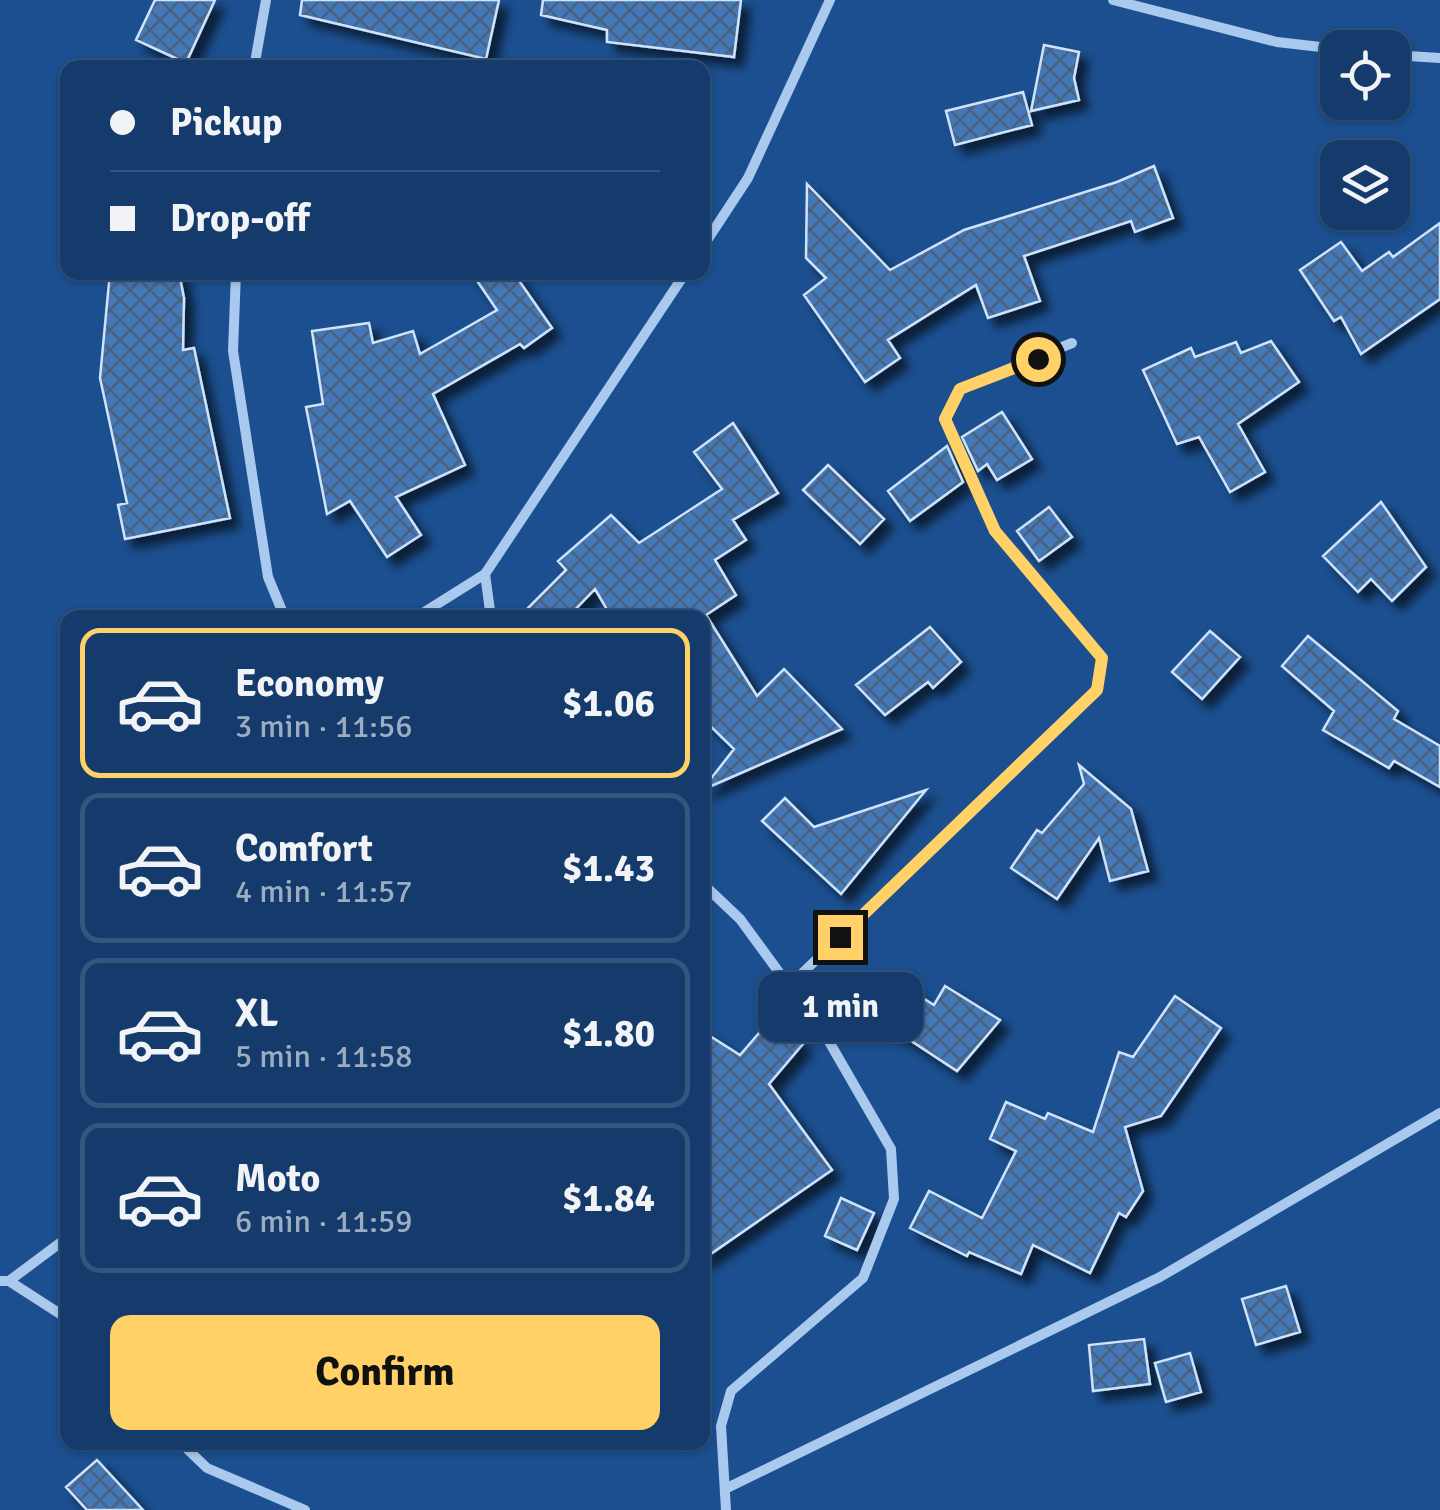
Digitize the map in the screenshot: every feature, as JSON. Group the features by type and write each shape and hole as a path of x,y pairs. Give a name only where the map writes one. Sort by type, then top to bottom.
{"street":[{"path":"255,60 266,0"},
{"path":"710,236 748,178 830,0"},
{"path":"1113,0 1276,42 1320,47"},
{"path":"1410,57 1440,58"},
{"path":"236,280 233,351 268,577 282,610"},
{"path":"428,610 485,574 681,280"},
{"path":"789,986 1097,690 1102,658 995,531 945,419 960,389 1072,343"},
{"path":"485,574 490,610"},
{"path":"710,891 740,920 828,1038 891,1148 894,1199 863,1278 732,1391 721,1426 726,1510"},
{"path":"727,1488 1160,1277 1440,1113"},
{"path":"60,1242 4,1281 60,1314"},
{"path":"188,1450 207,1468 304,1510"}],"building":[{"path":"155,0 215,0 187,60 136,40"},
{"path":"302,0 499,0 486,59 300,15"},
{"path":"543,0 741,0 734,57 607,42 607,30 541,15"},
{"path":"1044,45 1079,52 1074,78 1079,100 1031,111"},
{"path":"1023,92 1032,125 955,145 946,111"},
{"path":"1154,166 1173,218 1135,232 1131,221 1024,256 1040,301 988,318 976,285 888,340 900,358 865,382 804,295 826,278 806,258 807,184 890,270 964,230 1117,182"},
{"path":"1440,223 1440,299 1361,354 1341,317 1334,321 1300,270 1341,242 1362,271 1389,252 1393,257"},
{"path":"109,280 181,280 183,350 194,348 230,518 125,539 118,505 127,503 100,378"},
{"path":"476,280 519,280 552,328 524,348 520,344 433,394 465,465 396,497 421,535 387,557 350,501 327,514 306,407 323,404 312,331 369,323 373,343 413,331 420,354 497,310"},
{"path":"1271,341 1299,382 1238,424 1265,472 1230,492 1199,437 1177,444 1143,370 1191,348 1195,357 1236,342 1241,353"},
{"path":"1002,412 1032,459 997,480 987,464 978,471 962,437"},
{"path":"733,423 778,493 733,520 746,540 715,560 736,595 710,612 607,610 595,589 575,610 526,610 566,570 558,561 611,515 639,543 722,489 694,452"},
{"path":"947,446 963,482 910,521 888,491"},
{"path":"828,465 884,519 860,544 803,490"},
{"path":"1381,502 1426,567 1392,601 1371,579 1358,592 1323,556"},
{"path":"1049,507 1072,537 1039,561 1017,531"},
{"path":"710,621 757,696 784,669 842,729 710,787 710,780 734,749 710,726"},
{"path":"930,627 961,662 933,688 928,682 885,715 856,685"},
{"path":"1210,631 1240,657 1202,699 1172,672"},
{"path":"1308,636 1398,711 1394,719 1440,746 1440,787 1394,761 1389,768 1323,730 1334,711 1282,666"},
{"path":"1079,765 1131,809 1148,871 1110,881 1099,838 1057,899 1011,868 1037,830 1042,833 1084,784"},
{"path":"926,790 841,894 762,821 785,798 814,827"},
{"path":"902,985 934,1005 945,986 1000,1020 957,1071 881,1021"},
{"path":"1175,996 1221,1028 1161,1116 1125,1127 1143,1191 1126,1217 1119,1213 1090,1273 1033,1245 1021,1274 969,1252 967,1256 910,1228 929,1191 982,1218 1016,1151 990,1139 1006,1102 1045,1119 1048,1113 1093,1132 1119,1052 1133,1057"},
{"path":"772,1018 803,1044 769,1084 832,1170 710,1254 710,1036 740,1055"},
{"path":"841,1198 874,1213 857,1250 825,1236"},
{"path":"1286,1286 1300,1332 1256,1345 1242,1299"},
{"path":"1144,1339 1150,1384 1093,1391 1089,1345"},
{"path":"1190,1353 1201,1392 1166,1402 1155,1363"},
{"path":"97,1460 143,1510 87,1510 66,1487"}],"route":[{"path":"840,937 1097,690 1102,658 995,531 945,419 960,389 1038,359"}]}
